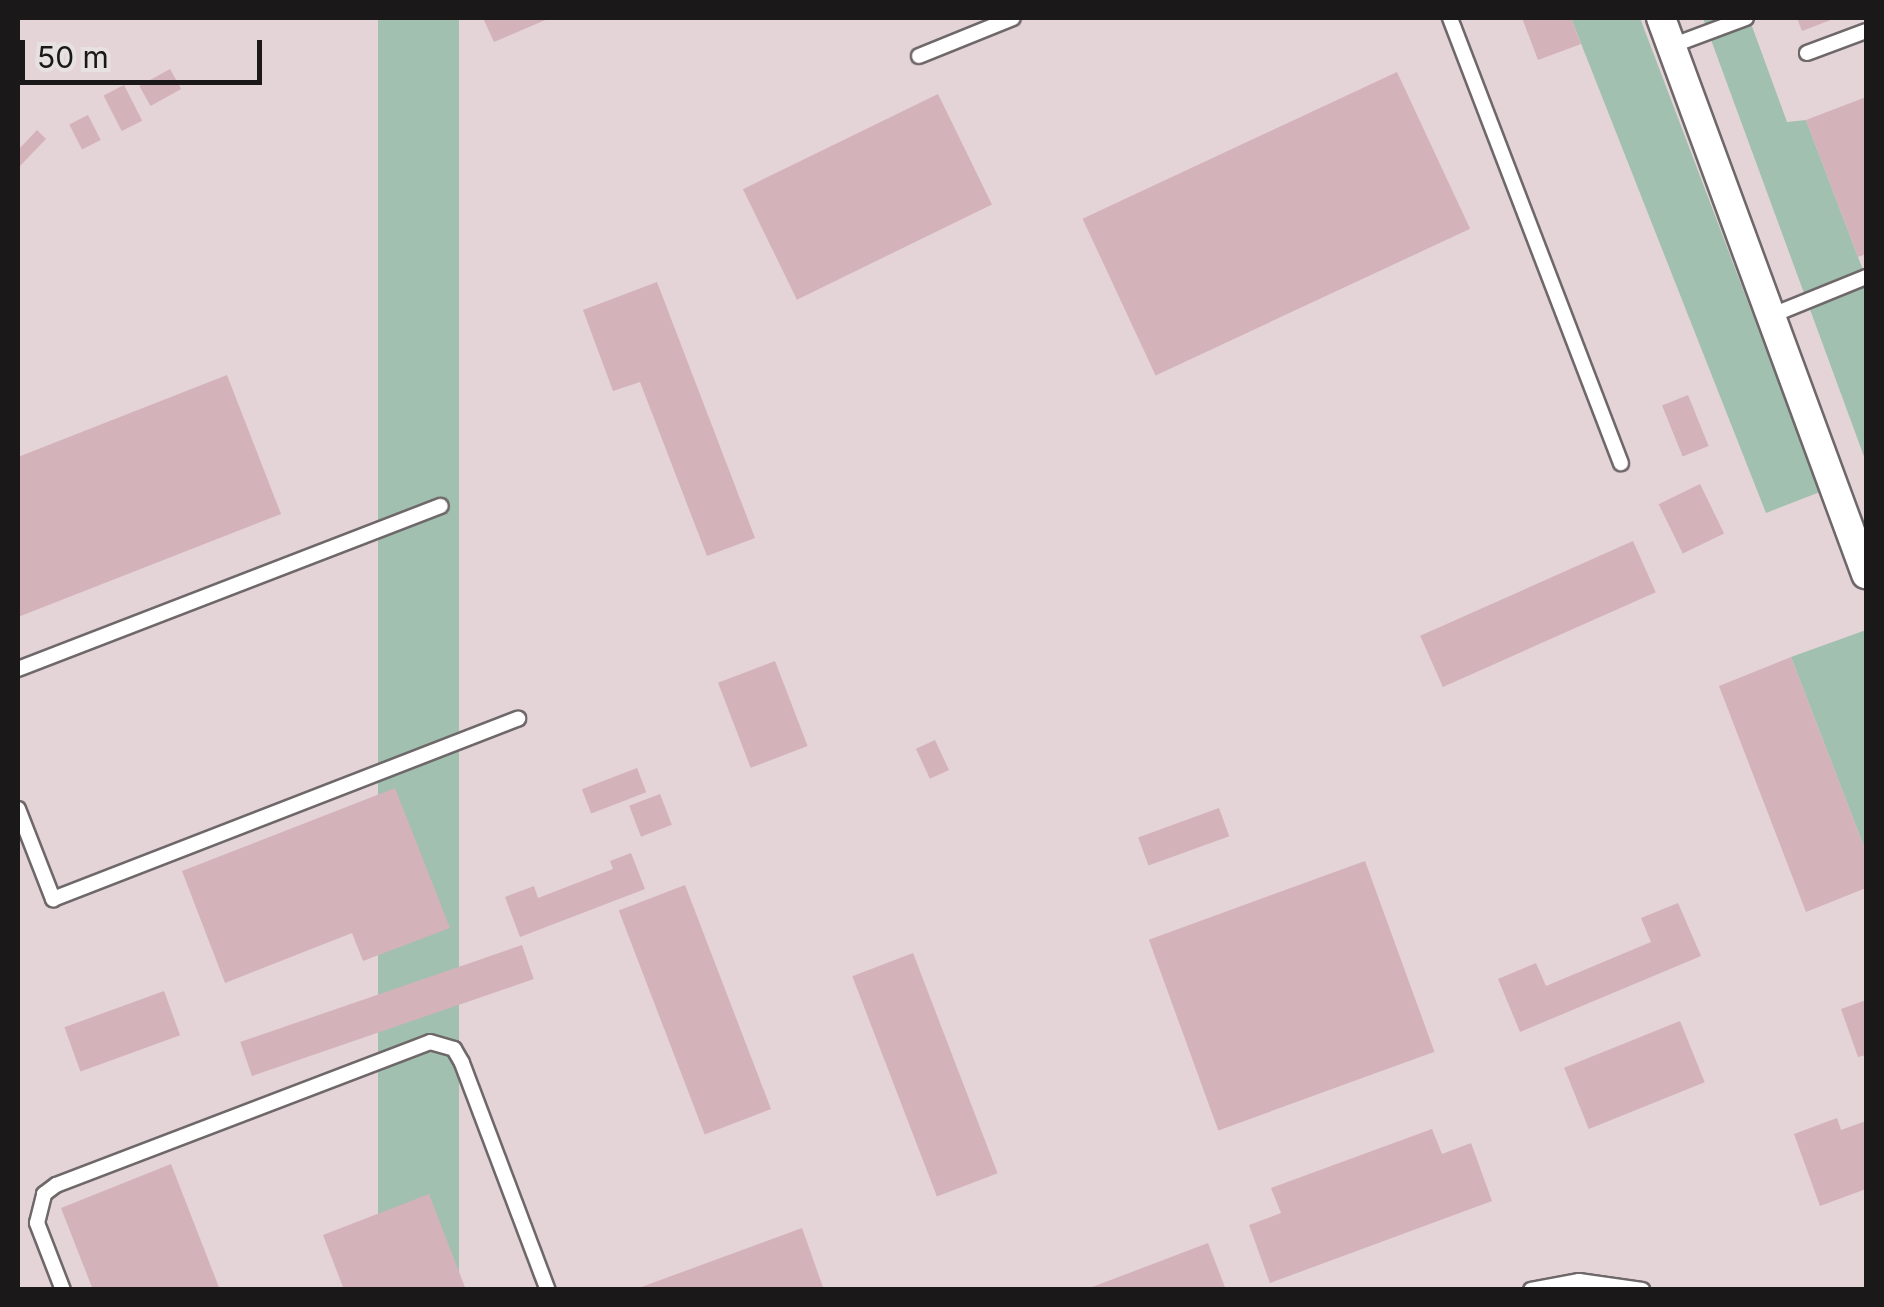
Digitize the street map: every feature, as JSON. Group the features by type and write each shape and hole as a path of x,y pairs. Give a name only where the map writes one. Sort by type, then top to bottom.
{"street":[{"path":"1660,18 1866,574"}],"lane":[{"path":"919,56 1013,18"},
{"path":"1450,18 1621,463"},
{"path":"1671,46 1746,18"},
{"path":"1807,53 1866,32"},
{"path":"1769,316 1866,277"},
{"path":"18,669 442,506"},
{"path":"18,809 53,899 518,719"},
{"path":"63,1290 37,1222 44,1194 56,1185 430,1042 454,1048 462,1063 548,1290"},
{"path":"1531,1290 1580,1281 1642,1290"}],"shaded area":[{"path":"18,18 1866,18 1866,1289 18,1289"}],"green space":[{"path":"378,18 459,18 459,1290 378,1290"},
{"path":"1571,18 1640,18 1820,492 1766,513"},
{"path":"1703,18 1749,18 1787,122 1806,120 1866,278 1866,462"},
{"path":"1866,630 1866,852 1791,657"}],"building":[{"path":"483,18 550,18 494,42"},
{"path":"1522,18 1571,18 1581,44 1538,60"},
{"path":"1797,18 1836,18 1802,31"},
{"path":"170,69 181,89 151,106 139,86"},
{"path":"1397,72 1470,229 1156,375 1083,219"},
{"path":"124,85 142,121 122,131 104,95"},
{"path":"938,94 992,205 797,300 743,189"},
{"path":"1866,97 1866,254 1858,257 1806,120"},
{"path":"88,115 101,140 82,149 69,125"},
{"path":"37,130 46,139 18,168 18,150"},
{"path":"657,282 755,538 707,556 640,382 613,391 583,310"},
{"path":"227,375 281,514 18,617 18,457"},
{"path":"1688,395 1709,446 1683,456 1662,405"},
{"path":"1700,484 1724,533 1683,554 1659,504"},
{"path":"1633,541 1656,592 1443,687 1420,636"},
{"path":"1791,657 1866,852 1866,888 1806,912 1719,686"},
{"path":"775,661 808,746 751,768 718,683"},
{"path":"935,740 949,770 930,779 916,749"},
{"path":"637,768 646,792 591,813 582,789"},
{"path":"395,788 450,928 363,961 352,933 225,983 182,871"},
{"path":"660,794 672,825 641,837 629,806"},
{"path":"1219,808 1229,836 1148,866 1138,837"},
{"path":"631,853 645,889 520,937 505,897 534,886 538,898 613,869 610,861"},
{"path":"1365,861 1434,1052 1218,1130 1149,940"},
{"path":"685,885 771,1109 705,1135 619,910"},
{"path":"1678,903 1701,956 1520,1032 1498,979 1536,963 1546,986 1651,942 1641,918"},
{"path":"522,945 534,979 252,1076 240,1042"},
{"path":"913,953 998,1173 937,1197 852,976"},
{"path":"164,991 180,1035 80,1071 64,1027"},
{"path":"1866,1000 1866,1055 1858,1057 1841,1009"},
{"path":"1680,1021 1705,1082 1589,1129 1564,1068"},
{"path":"1837,1118 1841,1130 1866,1121 1866,1189 1820,1206 1794,1134"},
{"path":"1432,1129 1442,1154 1471,1143 1492,1201 1270,1283 1249,1225 1281,1213 1271,1188"},
{"path":"171,1164 220,1290 93,1290 61,1208"},
{"path":"429,1194 466,1290 344,1290 323,1235"},
{"path":"802,1228 824,1290 636,1290 636,1289"},
{"path":"1208,1243 1226,1290 1087,1290 1087,1289"}]}
